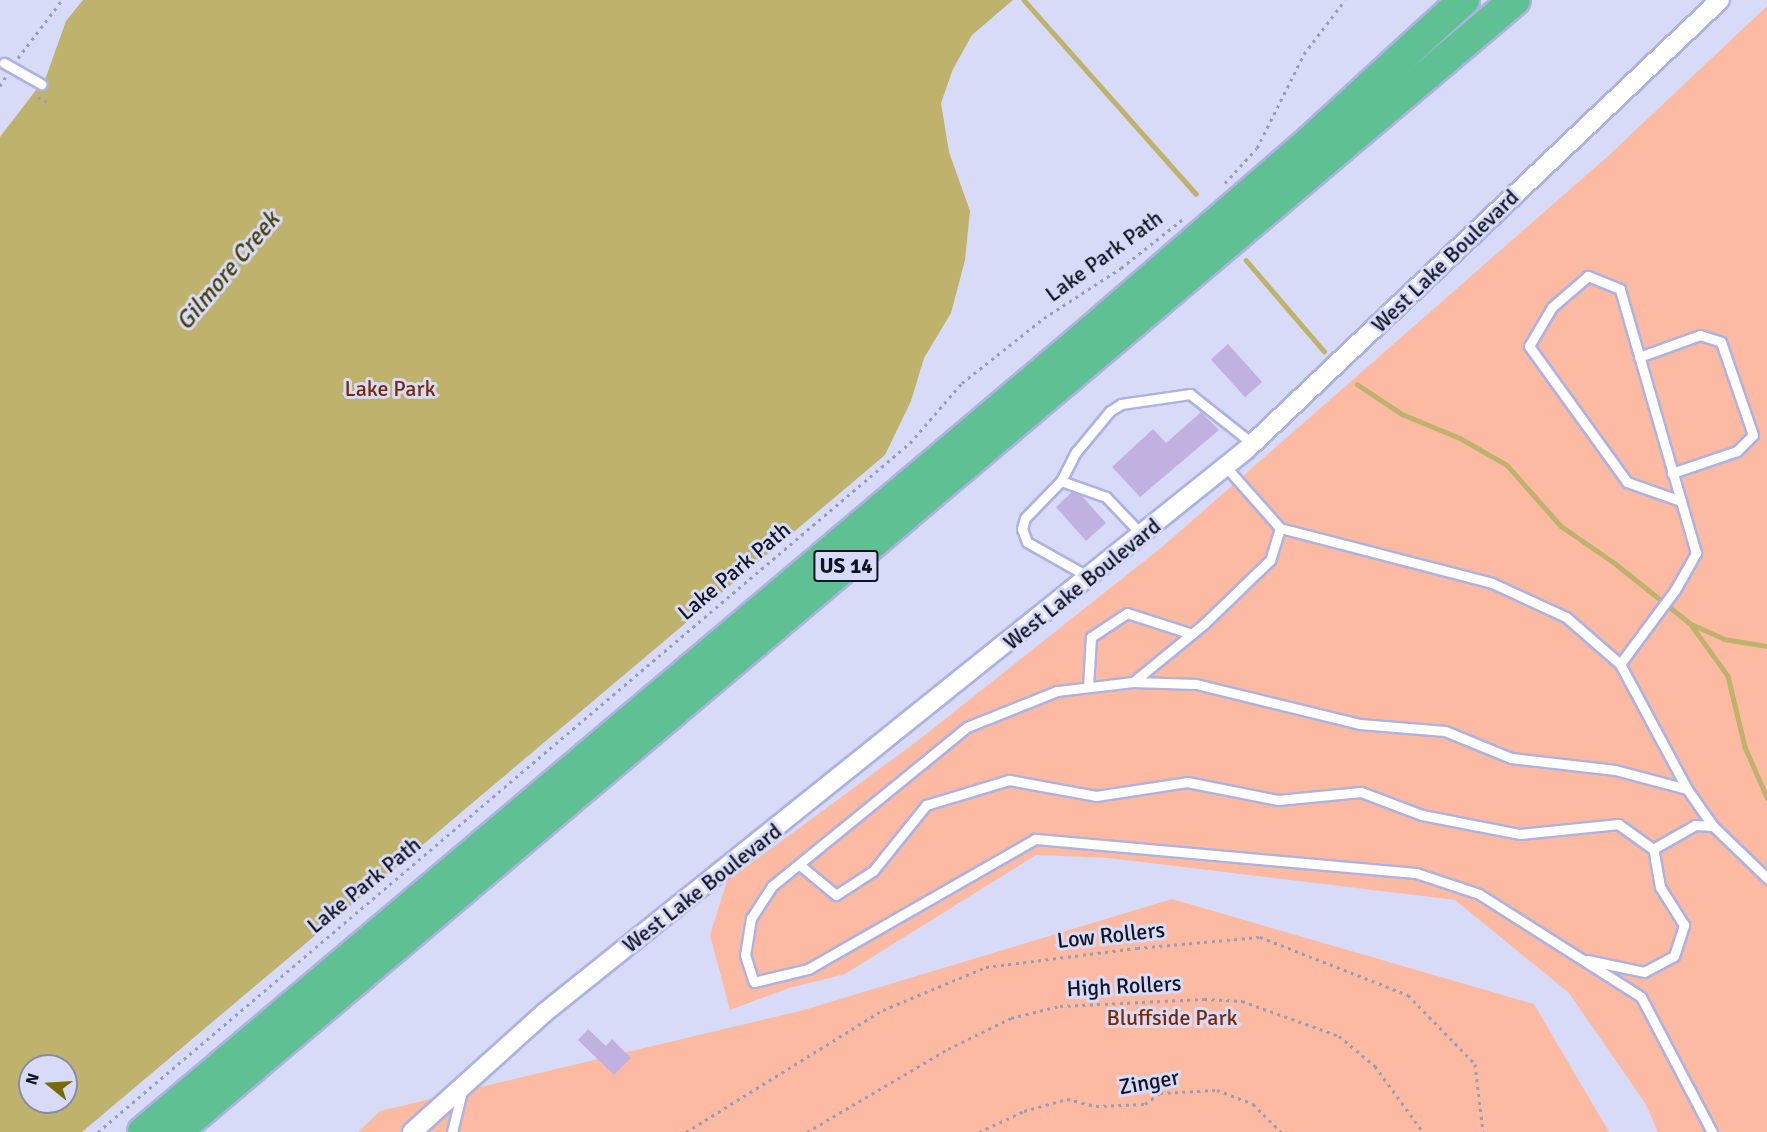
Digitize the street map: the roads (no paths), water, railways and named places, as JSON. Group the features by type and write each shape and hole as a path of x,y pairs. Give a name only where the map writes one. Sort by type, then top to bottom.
{"highway":[{"name":"US 14","path":"143,1132 1084,337 1310,141 1464,0"},
{"name":"US 14","path":"176,1132 1515,0"}],"street":[{"name":"West Lake Boulevard","path":"412,1132 544,1013 1226,467 1720,0"}],"lane":[{"path":"8,66 41,84"},
{"path":"1620,664 1675,590 1696,553 1681,501 1672,472 1620,290 1588,276 1552,307 1529,346 1628,482 1681,501"},
{"path":"1639,357 1700,335 1721,342 1753,435 1737,451 1672,472"},
{"path":"1090,577 1027,542 1022,529 1025,518 1061,481 1076,452 1110,411 1121,404 1190,394 1252,444"},
{"path":"1226,467 1280,528 1492,583 1566,617 1620,664 1687,789 1713,826 1767,878"},
{"path":"1061,481 1106,497 1142,535"},
{"path":"1133,682 1192,634 1270,560 1280,528"},
{"path":"1088,687 1091,637 1127,613 1192,634"},
{"path":"1687,789 1615,770 1511,758 1445,731 1360,724 1196,684 1133,682 1057,691 967,727 801,866 772,886 751,918 745,955 754,982 808,969 1035,839 1416,873 1479,894 1641,997 1712,1132"},
{"path":"801,866 836,895 873,871 926,805 1009,780 1096,796 1187,782 1278,800 1361,792 1422,815 1520,834 1618,824 1653,849 1660,887 1684,925 1674,956 1644,972 1582,959"},
{"path":"1653,849 1695,825 1713,826"},
{"path":"452,1132 463,1086"}],"water":[{"name":"Lake Park","path":"83,0 1013,0 972,35 953,69 941,103 949,152 970,211 965,260 951,313 924,358 911,401 885,455 82,1132 0,1132 0,137 46,77 66,21"}],"waterway":[{"path":"1024,0 1196,194"},
{"path":"1246,260 1324,351"},
{"path":"1357,384 1402,414 1460,438 1507,465 1561,526 1616,564 1691,624 1724,639 1767,646"},
{"path":"1692,626 1728,676 1745,747 1767,797"}],"water label":[{"name":"Gilmore Creek","path":"228,271"}],"park label":[{"name":"Bluffside Park","path":"1172,1018"}]}
